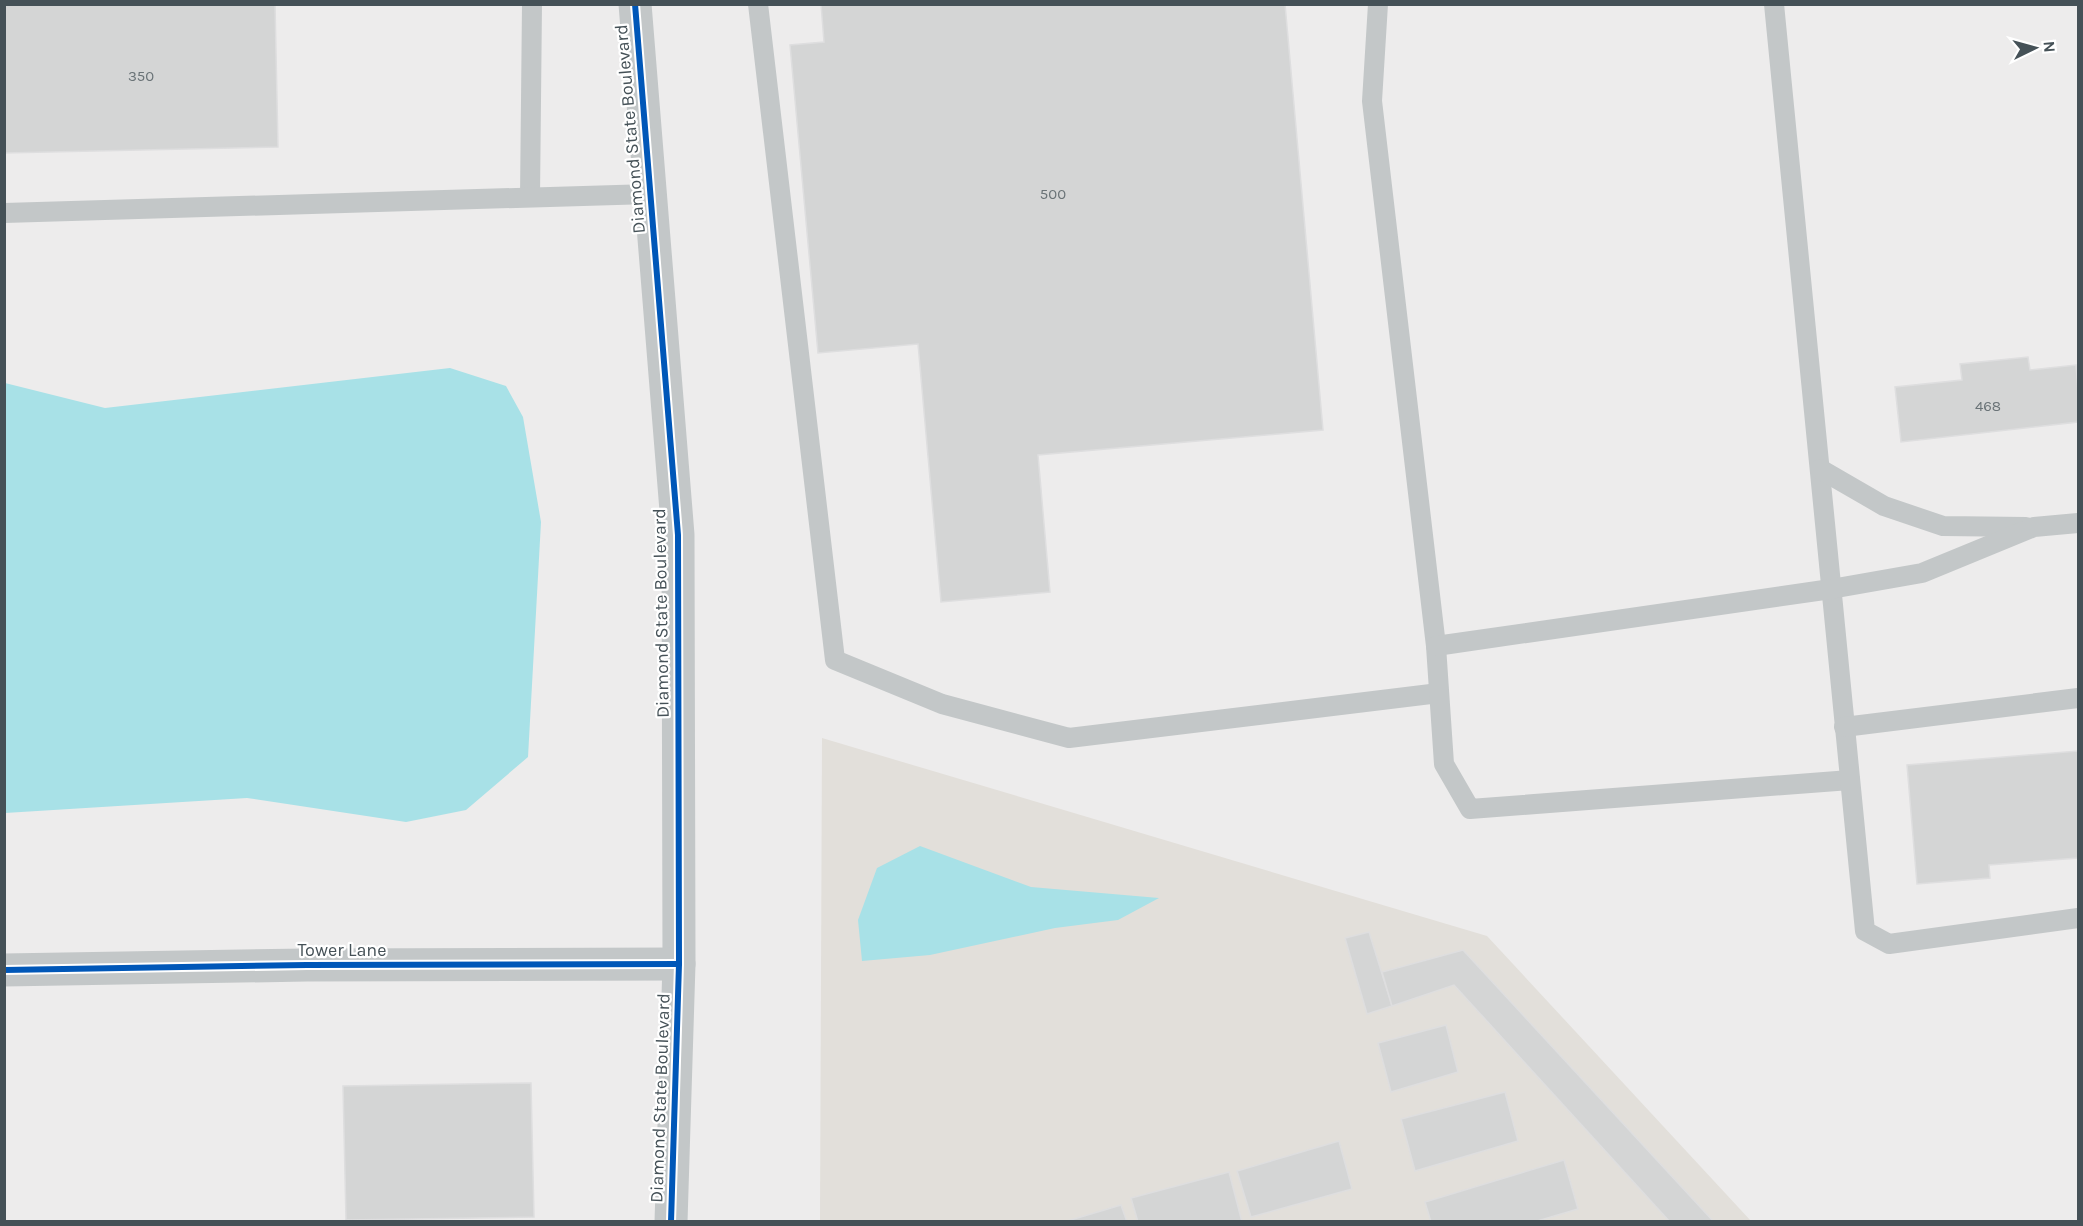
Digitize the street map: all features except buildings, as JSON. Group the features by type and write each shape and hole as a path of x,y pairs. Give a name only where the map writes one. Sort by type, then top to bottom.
{"street":[{"name":"Diamond State Boulevard","path":"635,4 678,535 679,963 671,1221"},
{"name":"Tower Lane","path":"4,970 307,965 679,963"}],"lane":[{"path":"530,197 532,4"},
{"path":"758,4 835,660 942,704 1069,738 1439,693"},
{"path":"1378,4 1372,101 1436,646 1444,764 1470,809 1850,780"},
{"path":"1774,4 1865,931 1889,944 2079,918"},
{"path":"4,213 650,194"},
{"path":"1820,469 1884,506 1943,526 2034,527 2079,523"},
{"path":"1436,646 1831,590 1922,573 2034,527"},
{"path":"1844,727 2079,698"}],"shaded area":[{"path":"822,738 1487,936 1751,1221 820,1222"}],"water":[{"path":"450,368 506,386 523,417 541,522 528,757 466,810 406,822 247,798 5,813 5,383 105,408"},
{"path":"920,846 1031,887 1159,898 1118,920 1055,928 930,955 862,961 858,920 877,868"}],"cycle path":[{"path":"635,4 678,535 679,964 671,1222"},
{"path":"4,970 307,965 679,964"}]}
